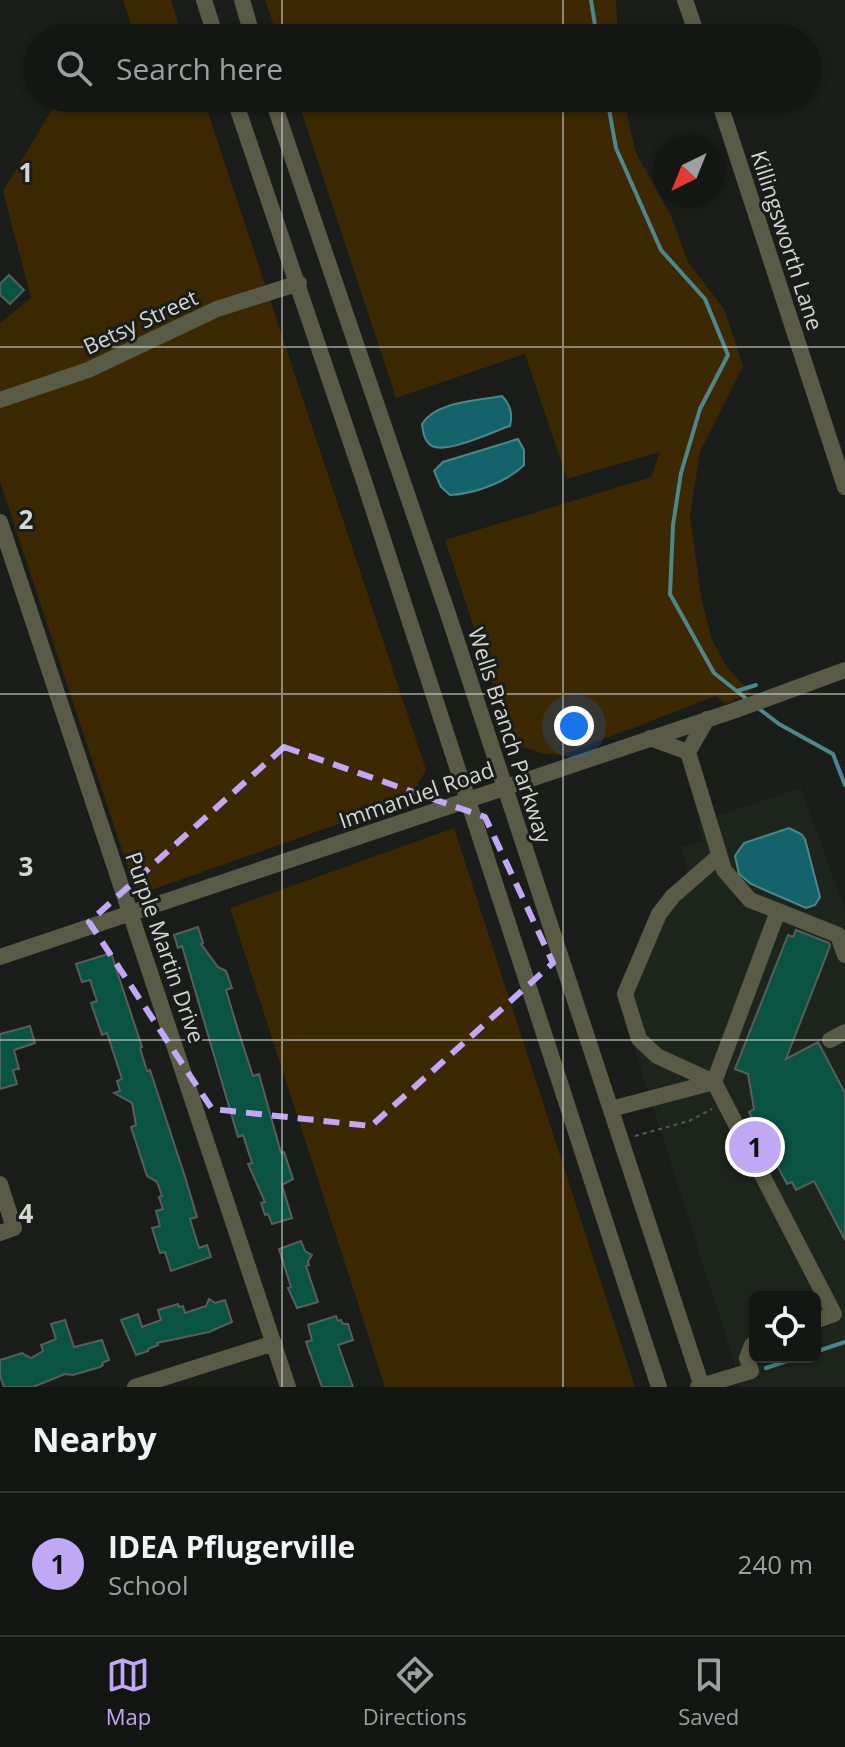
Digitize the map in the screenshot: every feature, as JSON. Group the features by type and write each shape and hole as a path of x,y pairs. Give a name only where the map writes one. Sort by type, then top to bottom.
{"street":[{"path":"204,0 212,24"},
{"path":"242,0 249,24"},
{"path":"685,0 693,24"},
{"path":"239,112 299,283 659,1387"},
{"name":"Wells Branch Parkway","path":"277,112 505,788 701,1387"},
{"name":"Killingsworth Lane","path":"723,112 845,487"},
{"name":"Betsy Street","path":"0,400 88,370 217,309 299,283"},
{"name":"Purple Martin Drive","path":"0,522 288,1387"},
{"name":"Immanuel Road","path":"0,957 736,710 845,670"},
{"path":"707,719 688,752 724,870 750,900 838,935 845,955"},
{"path":"650,738 688,752"},
{"path":"719,856 673,896 659,914 625,994 639,1039 657,1056 714,1082 840,1312 821,1319"},
{"path":"714,1082 778,911"},
{"path":"611,1109 714,1082"},
{"path":"0,1184 14,1228 0,1233"},
{"path":"135,1387 274,1343"},
{"path":"701,1387 754,1379 747,1358 749,1353"}],"path":[{"path":"634,1137 689,1121 717,1106"}],"highlighted area":[{"path":"284,747 485,817 553,963 371,1126 212,1109 89,922"}],"shaded area":[{"path":"123,0 171,0 179,24 130,24"},
{"path":"265,0 616,0 617,24 273,24"},
{"path":"51,112 208,112 426,770 409,799 137,895 0,482 0,323 31,298 3,191"},
{"path":"302,112 626,112 636,153 653,184 653,208 667,208 688,262 724,309 743,366 700,452 690,516 701,597 712,640 727,667 751,693 725,704 716,696 562,755 540,753 512,743 445,540 651,477 660,452 567,479 525,354 396,398"},
{"path":"801,788 845,910 845,1387 742,1387 618,997 654,906 688,873 681,847 703,841 696,823"},
{"path":"454,828 635,1387 385,1387 230,908"}],"water":[{"path":"502,396 510,410 510,426 448,447 429,444 422,424 428,416 458,403"},
{"path":"518,439 524,450 524,465 509,477 479,490 459,494 450,495 441,487 434,471 443,462"},
{"path":"789,828 805,839 820,897 815,905 806,908 751,884 739,874 735,856 744,843"}],"building":[{"path":"9,275 24,290 10,304 0,295 0,284"},
{"path":"198,927 201,944 218,967 226,971 232,988 226,990 238,1030 253,1076 259,1074 281,1153 284,1152 293,1179 282,1185 292,1218 272,1224 268,1214 265,1215 261,1203 265,1202 248,1164 252,1163 243,1135 238,1137 182,946 178,948 174,935"},
{"path":"796,930 830,946 786,1059 818,1042 845,1093 845,1240 814,1181 796,1190 792,1182 787,1184 749,1112 754,1109 748,1074 735,1069 788,935 793,937"},
{"path":"111,953 147,1071 150,1070 186,1180 197,1217 190,1219 199,1248 207,1245 211,1257 171,1271 165,1252 160,1253 152,1228 160,1226 156,1211 163,1209 159,1197 162,1196 157,1182 147,1176 131,1127 136,1125 132,1103 114,1093 120,1091 117,1081 122,1079 107,1033 102,1035 91,1003 97,1001 90,980 82,982 76,964"},
{"path":"30,1026 35,1043 14,1050 19,1069 13,1070 17,1084 0,1089 0,1034"},
{"path":"301,1241 305,1251 312,1255 306,1266 318,1302 297,1308 288,1288 291,1287 279,1249"},
{"path":"209,1299 215,1303 225,1300 232,1322 209,1332 157,1343 148,1351 136,1355 121,1320 138,1314 142,1327 161,1320 158,1310 178,1304 179,1307 183,1306 185,1313 206,1306"},
{"path":"336,1316 338,1321 348,1324 353,1340 338,1345 353,1387 322,1387 306,1342 312,1340 308,1325"},
{"path":"65,1320 74,1347 102,1340 109,1360 100,1367 73,1375 65,1374 33,1387 4,1387 0,1360 22,1353 31,1358 43,1351 41,1345 56,1339 51,1324"}],"waterway":[{"path":"591,0 595,24"},
{"path":"610,112 616,148 661,250 705,299 728,355 700,409 681,473 673,525 670,594 714,673 748,700"},
{"path":"737,691 756,685"},
{"path":"758,708 779,724 833,754 845,785"},
{"path":"821,1350 845,1342"},
{"path":"766,1368 781,1363"}],"place":[{"name":"IDEA Pflugerville","path":"755,1147"}]}
